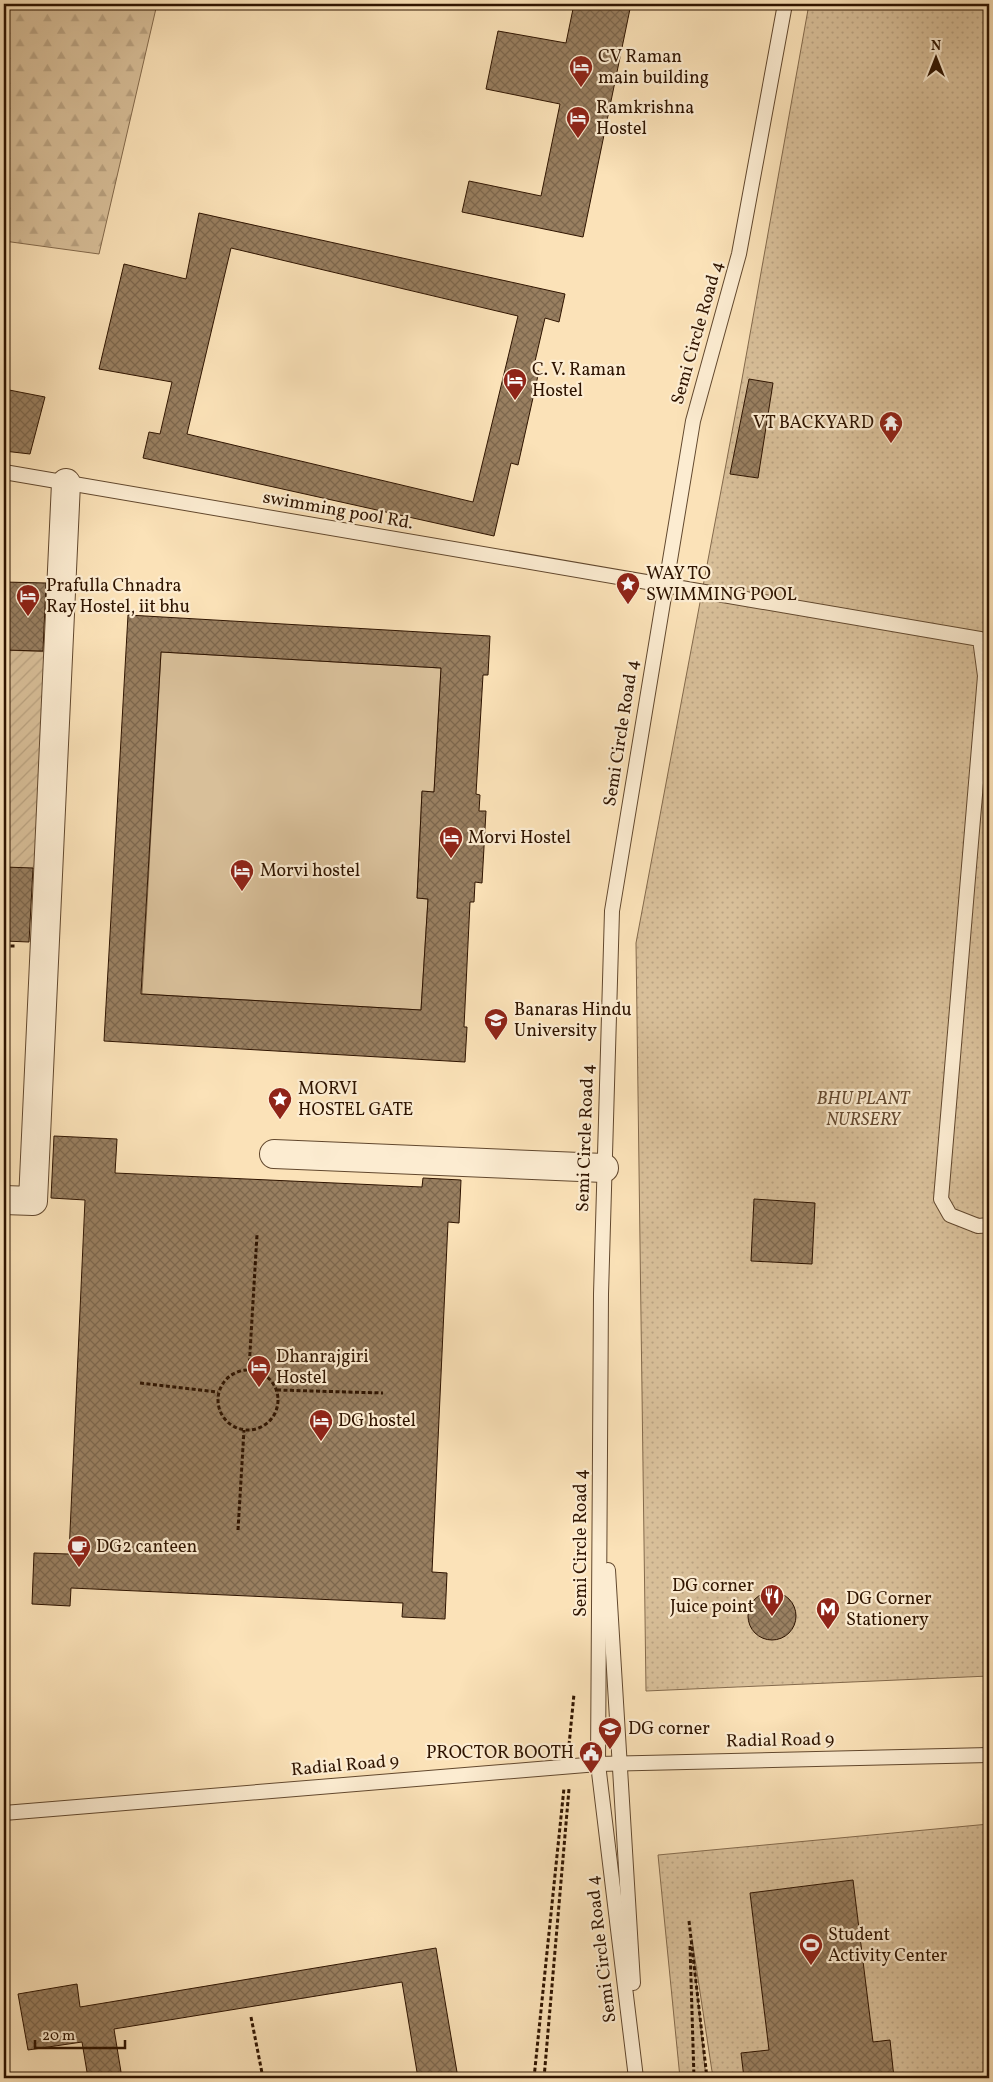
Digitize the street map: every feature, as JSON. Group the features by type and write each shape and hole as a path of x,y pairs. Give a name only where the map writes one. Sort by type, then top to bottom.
{"street":[{"path":"4,1200 33,1201 66,483"},
{"path":"274,1154 604,1168"}],"lane":[{"name":"Semi Circle Road 4","path":"638,2078 598,1764 601,1294 612,911 693,421 740,254 785,4"},
{"name":"swimming pool Rd.","path":"4,472 980,639 985,676 941,1199 950,1215 978,1226 989,1226"},
{"path":"600,1445 638,2078"},
{"name":"Radial Road 9","path":"4,1813 598,1764 989,1755"}],"path":[{"path":"249,1370 257,1235"},
{"path":"240,1370 249,1370 263,1374 274,1383 279,1401 276,1413 270,1422 260,1428 244,1430 228,1423 221,1414 218,1392 226,1378 240,1370"},
{"path":"140,1383 218,1392"},
{"path":"277,1390 383,1393"},
{"path":"238,1530 244,1430"},
{"path":"694,2078 689,1921 707,2078"},
{"path":"251,2017 263,2078"}],"green space":[{"path":"4,4 157,4 99,254 4,241"},
{"name":"BHU PLANT NURSERY","path":"809,4 989,4 989,1676 646,1691 636,943 742,379"},
{"path":"4,650 51,652 41,869 4,867"},
{"name":"Morvi Hostel","path":"161,652 441,668 434,792 422,792 417,898 428,899 421,1010 142,994"},
{"path":"989,1824 989,2078 713,2078 692,1939 706,2078 680,2078 658,1855"}],"building":[{"name":"Ramkrishna Hostel","path":"574,4 631,4 583,237 462,212 469,181 541,196 560,104 486,89 498,31 566,43"},
{"name":"C. V. Raman Hostel","path":"199,213 565,294 559,322 545,318 533,370 539,371 518,465 511,463 494,536 143,458 149,432 160,434 172,382 99,369 124,264 186,279","holes":["231,248 518,316 473,502 187,434"]},
{"path":"749,379 773,383 758,478 730,474"},
{"path":"4,389 45,397 30,454 4,451"},
{"name":"Prafulla Chnadra Ray Hostel, iit bhu","path":"4,582 46,583 43,651 4,650"},
{"name":"Morvi Hostel","path":"128,615 490,636 488,675 483,675 476,794 480,795 479,811 486,811 482,883 475,882 474,902 470,902 464,1027 467,1027 465,1062 104,1041","holes":["161,652 441,668 434,792 422,791 417,898 428,899 421,1010 141,994"]},
{"path":"4,867 33,868 29,942 4,941"},
{"name":"Dhanrajgiri Hostel","path":"54,1136 117,1139 115,1173 422,1187 423,1178 461,1180 459,1223 448,1222 432,1572 447,1573 445,1619 402,1617 403,1603 71,1588 70,1606 32,1604 34,1553 69,1554 85,1200 51,1198"},
{"path":"754,1199 815,1203 812,1264 751,1261"},
{"name":"DG corner Juice point","path":"772,1592 781,1594 789,1599 794,1607 796,1616 794,1625 789,1633 781,1638 772,1640 763,1638 755,1633 750,1625 748,1616 750,1607 755,1599 763,1594"},
{"name":"Student Activity Center","path":"853,1880 873,2042 890,2040 894,2078 744,2078 741,2053 769,2050 750,1893"},
{"path":"436,1948 458,2078 418,2078 402,1982 114,2029 122,2078 88,2078 82,2042 28,2050 18,1994 77,1984 80,2007"}],"place":[{"name":"CV Raman main building","path":"581,88"},
{"name":"Ramkrishna Hostel","path":"578,139"},
{"name":"C. V. Raman Hostel","path":"515,401"},
{"name":"VT BACKYARD","path":"891,444"},
{"name":"WAY TO SWIMMING POOL","path":"628,605"},
{"name":"Prafulla Chnadra Ray Hostel, iit bhu","path":"28,617"},
{"name":"Morvi Hostel","path":"451,859"},
{"name":"Morvi hostel","path":"242,892"},
{"name":"Banaras Hindu University","path":"496,1041"},
{"name":"MORVI HOSTEL GATE","path":"280,1120"},
{"name":"Dhanrajgiri Hostel","path":"259,1388"},
{"name":"DG hostel","path":"321,1442"},
{"name":"DG2 canteen","path":"79,1568"},
{"name":"DG corner Juice point","path":"772,1617"},
{"name":"DG Corner Stationery","path":"828,1630"},
{"name":"DG corner","path":"610,1750"},
{"name":"PROCTOR BOOTH","path":"591,1774"},
{"name":"Student Activity Center","path":"811,1966"}]}
